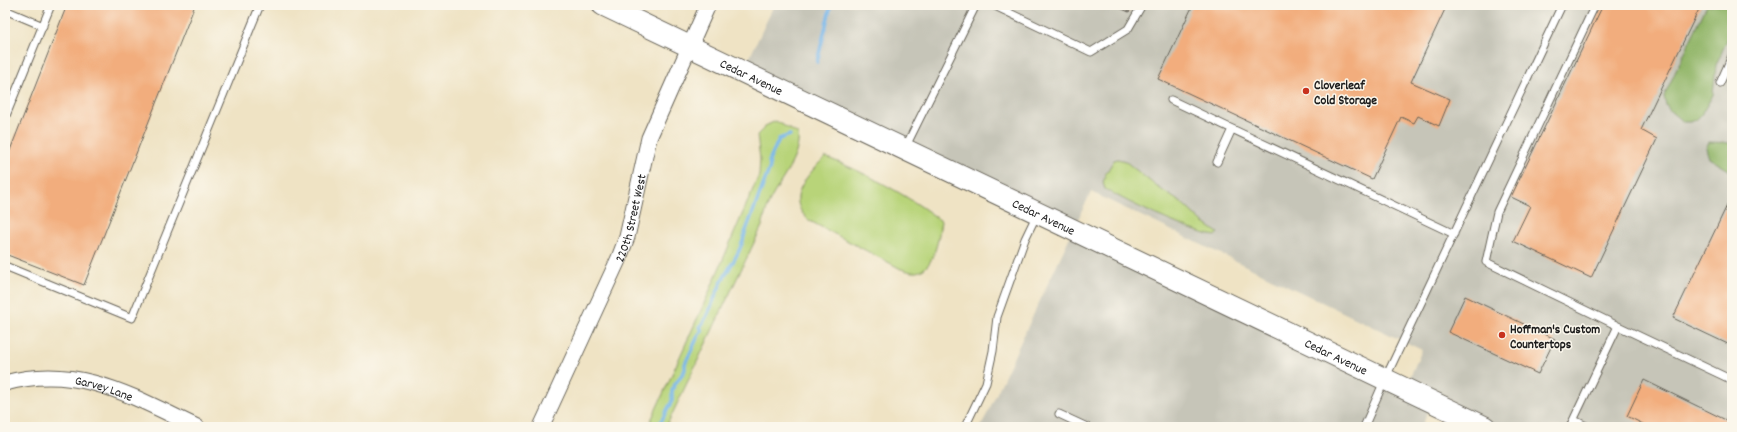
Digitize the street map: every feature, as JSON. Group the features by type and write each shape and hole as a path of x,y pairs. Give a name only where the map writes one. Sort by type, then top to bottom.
{"main road":[{"name":"Cedar Avenue","path":"603,5 1485,427"}],"street":[{"name":"220th Street West","path":"541,427 619,258 627,237 650,138 708,5"},
{"name":"Garvey Lane","path":"5,383 24,377 77,378 112,387 197,427"}],"lane":[{"path":"5,118 51,5"},
{"path":"5,266 132,318 260,5"},
{"path":"905,149 976,5"},
{"path":"993,5 1091,52 1128,30 1142,5"},
{"path":"1364,427 1385,379 1562,5"},
{"path":"1595,5 1497,212 1486,262 1732,380"},
{"path":"5,10 42,26"},
{"path":"1720,83 1732,56"},
{"path":"1171,100 1454,234"},
{"path":"1217,162 1232,129"},
{"path":"965,427 986,382 993,351 997,317 1037,213"},
{"path":"1570,427 1618,326"},
{"path":"1060,414 1087,427"},
{"path":"1574,420 1588,427"}],"shaded area":[{"path":"774,5 1732,5 1732,427 1485,427 1433,402 1421,427 981,427 1073,230 743,72","holes":["1091,192 1422,350 1405,388 1073,230"]}],"green space":[{"path":"1707,5 1732,5 1732,29 1716,65 1713,95 1701,115 1696,120 1683,122 1670,111 1666,105 1664,96"},
{"path":"776,121 798,134 796,152 788,170 772,196 762,226 666,427 648,427 707,297 759,175 760,159 757,135 767,125"},
{"path":"1709,142 1732,143 1732,172 1709,158 1706,148"},
{"path":"825,157 854,169 885,185 941,221 935,251 928,265 922,270 916,272 901,269 810,221 802,213 798,204 798,196 801,188 811,172"},
{"path":"1118,159 1125,161 1156,186 1183,204 1201,221 1218,233 1215,236 1190,229 1143,209 1105,189 1103,183 1105,175 1114,160"}],"building":[{"path":"67,5 195,5 84,285 5,254 5,163"},
{"path":"1113,5 1133,5 1129,12"},
{"name":"Cloverleaf Cold Storage","path":"1193,5 1447,5 1411,82 1450,99 1439,126 1418,116 1414,123 1401,117 1372,179 1158,79"},
{"path":"1603,5 1701,5 1641,130 1657,139 1591,278 1513,241 1530,206 1511,197"},
{"path":"1732,195 1732,346 1673,318"},
{"name":"Hoffman's Custom Countertops","path":"1465,296 1555,339 1538,374 1448,332"},
{"path":"1644,380 1732,423 1732,427 1649,427 1627,416"}],"waterway":[{"path":"817,62 831,5"},
{"path":"658,427 672,401 672,391 675,384 685,370 685,364 699,334 702,331 700,327 743,241 770,167 769,161 779,139 790,135"}],"place":[{"name":"Cloverleaf Cold Storage","path":"1306,91"},
{"name":"Hoffman's Custom Countertops","path":"1502,335"}]}
